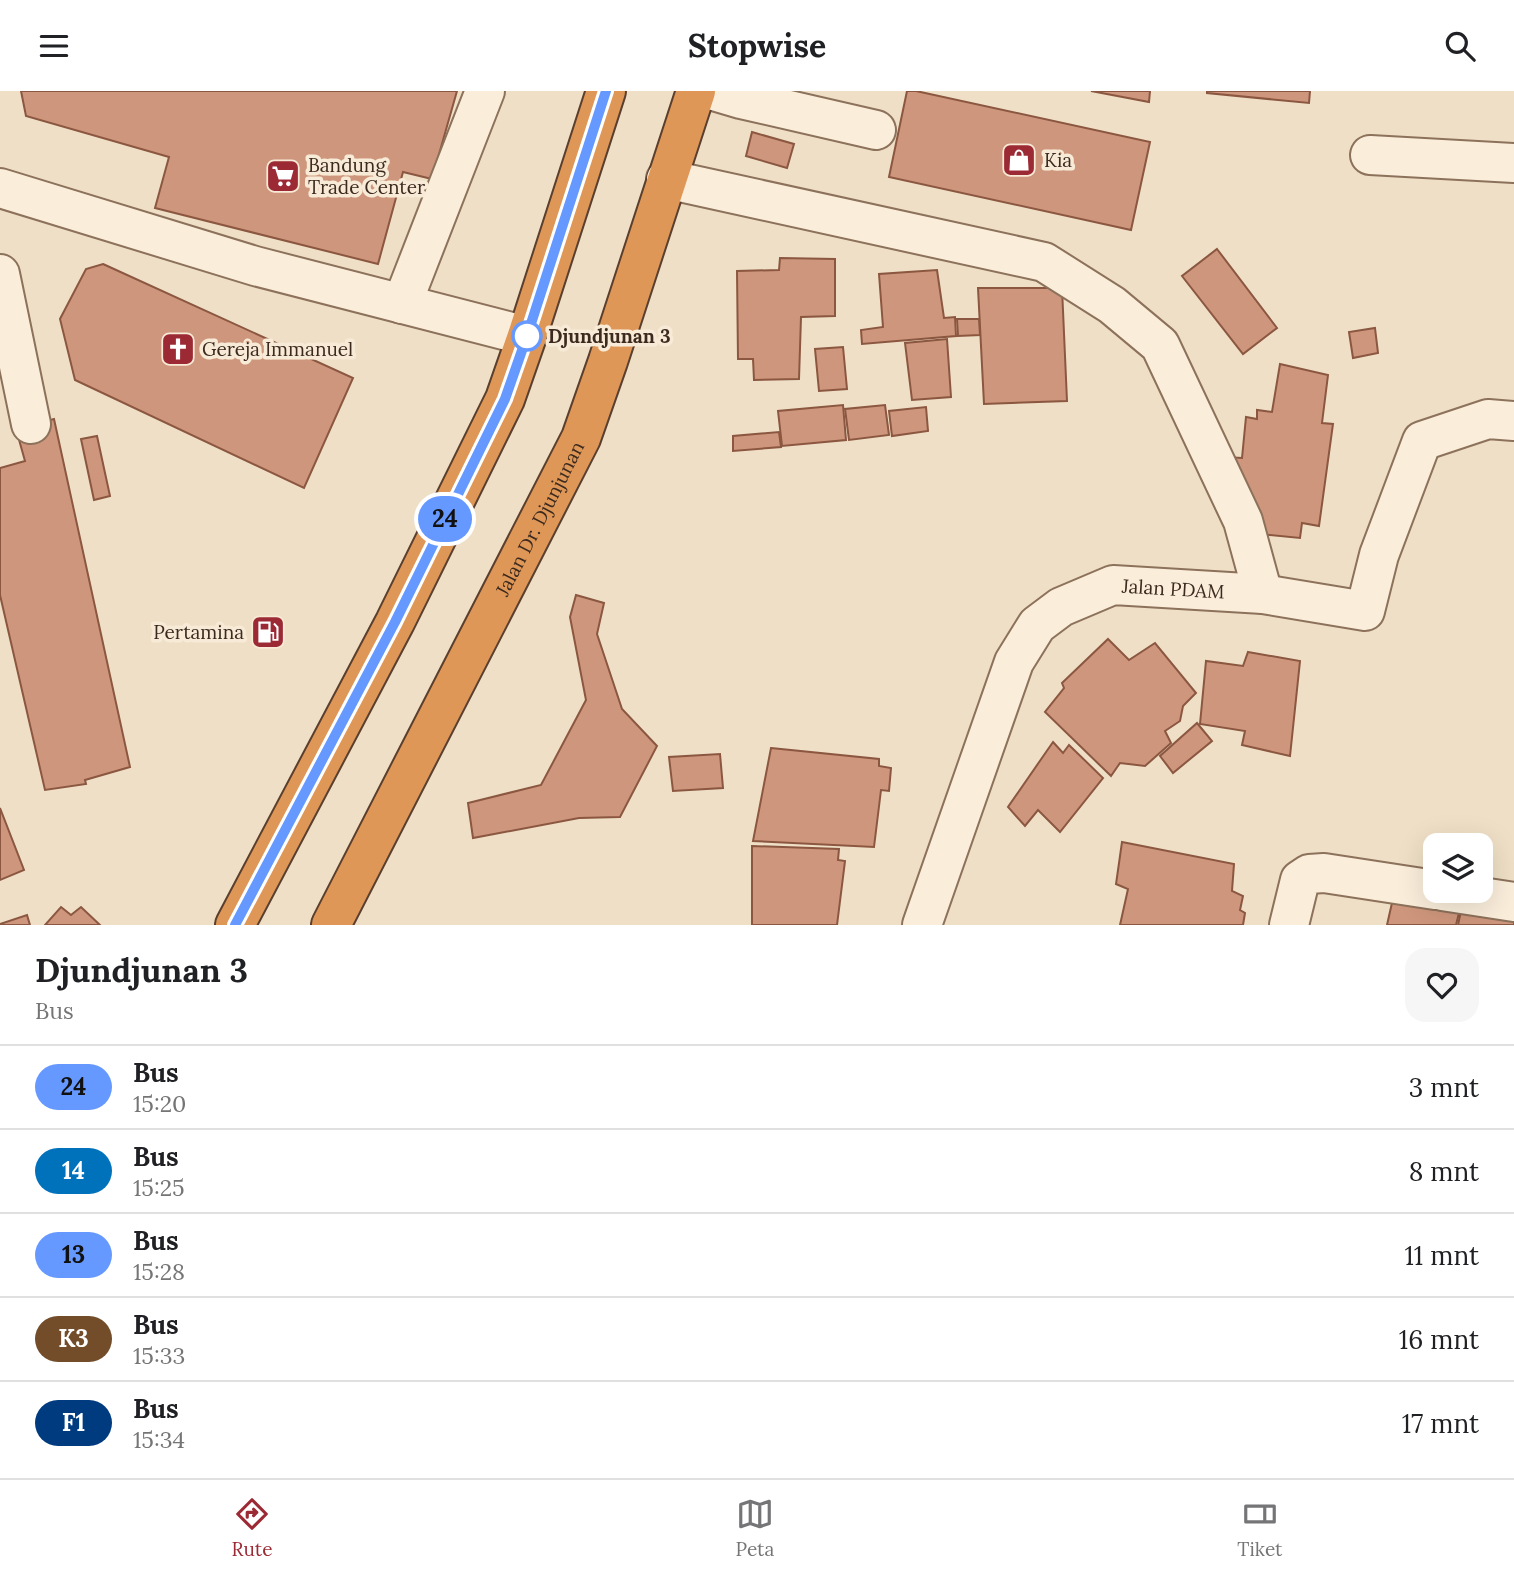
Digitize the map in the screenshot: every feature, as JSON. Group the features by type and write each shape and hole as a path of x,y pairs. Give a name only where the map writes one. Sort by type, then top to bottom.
{"highway":[{"path":"235,925 395,622 505,399 606,91"},
{"name":"Jalan Dr. Djunjunan","path":"331,925 581,437 696,91"}],"street":[{"path":"402,304 485,91"},
{"path":"714,91 876,130"},
{"path":"1370,155 1514,163"},
{"path":"666,179 1044,262 1112,305 1160,345 1243,521 1263,594"},
{"path":"0,188 255,266 527,336"},
{"path":"0,275 31,424"},
{"name":"Jalan PDAM","path":"922,925 1014,662 1037,625 1061,607 1113,585 1263,594 1365,611 1379,555 1422,441 1488,419 1514,421"},
{"path":"1289,925 1300,880 1309,874 1324,873 1423,888"},
{"path":"1493,899 1514,902"}],"building":[{"name":"Bandung Trade Center","path":"21,91 457,91 432,179 403,172 378,264 155,208 169,157 26,116"},
{"name":"Kia","path":"907,91 1150,142 1131,230 889,177"},
{"path":"1091,91 1150,91 1149,102"},
{"path":"1207,91 1310,91 1309,103"},
{"path":"752,132 794,144 787,168 746,156"},
{"path":"1217,249 1277,328 1243,354 1182,276"},
{"path":"780,258 835,259 835,316 801,317 799,379 754,380 753,359 738,359 737,271 779,270"},
{"name":"Gereja Immanuel","path":"103,264 353,378 304,488 75,380 60,319 86,269"},
{"path":"937,270 944,318 955,317 956,336 862,344 861,330 883,327 879,274"},
{"path":"978,288 1062,288 1067,401 984,404"},
{"path":"957,319 979,319 980,335 958,336"},
{"path":"1375,328 1378,353 1353,358 1349,332"},
{"path":"947,339 951,397 912,400 905,343"},
{"path":"843,347 847,389 819,391 815,349"},
{"path":"1280,364 1328,375 1322,423 1333,424 1319,526 1302,523 1300,538 1248,533 1227,457 1242,458 1246,417 1257,419 1257,410 1272,412"},
{"path":"843,405 846,440 782,446 778,411"},
{"path":"885,405 889,435 849,440 845,409"},
{"path":"926,407 928,431 892,436 889,411"},
{"path":"54,419 130,767 85,780 86,784 45,790 0,595 0,468 25,461 16,429"},
{"path":"779,432 781,447 733,451 733,436"},
{"path":"97,436 110,496 94,500 81,439"},
{"path":"576,595 604,603 597,634 622,709 657,746 620,817 579,818 473,838 468,803 541,785 586,700 570,617"},
{"path":"1108,639 1129,660 1155,643 1196,693 1183,706 1180,721 1165,731 1171,743 1145,766 1120,763 1111,776 1045,712 1064,688 1062,683"},
{"path":"1248,652 1300,661 1290,756 1242,745 1245,731 1200,724 1206,661 1243,666"},
{"path":"1197,723 1212,741 1173,773 1160,756"},
{"path":"1053,742 1063,753 1069,745 1103,778 1060,832 1038,810 1025,826 1008,807"},
{"path":"771,748 879,759 879,766 891,768 889,791 881,790 874,847 753,841"},
{"path":"720,754 723,788 673,791 669,757"},
{"path":"0,808 24,870 0,880"},
{"path":"1122,842 1234,864 1232,891 1243,896 1240,910 1245,913 1243,925 1120,925 1128,889 1116,884"},
{"path":"752,846 839,849 838,860 845,861 837,925 752,925"},
{"path":"1394,894 1423,899 1423,903 1461,905 1456,925 1387,925"},
{"path":"1462,906 1514,915 1514,925 1458,925"},
{"path":"61,907 71,915 81,907 100,925 45,925"},
{"path":"27,915 30,925 0,925 0,924"}],"bus line":[{"name":"24","path":"235,925 395,622 505,399 606,91"}],"place":[{"name":"Kia","path":"1019,160"},
{"name":"Bandung Trade Center","path":"283,176"},
{"name":"Djundjunan 3","path":"527,336"},
{"name":"Gereja Immanuel","path":"178,349"},
{"name":"Pertamina","path":"268,632"}]}
